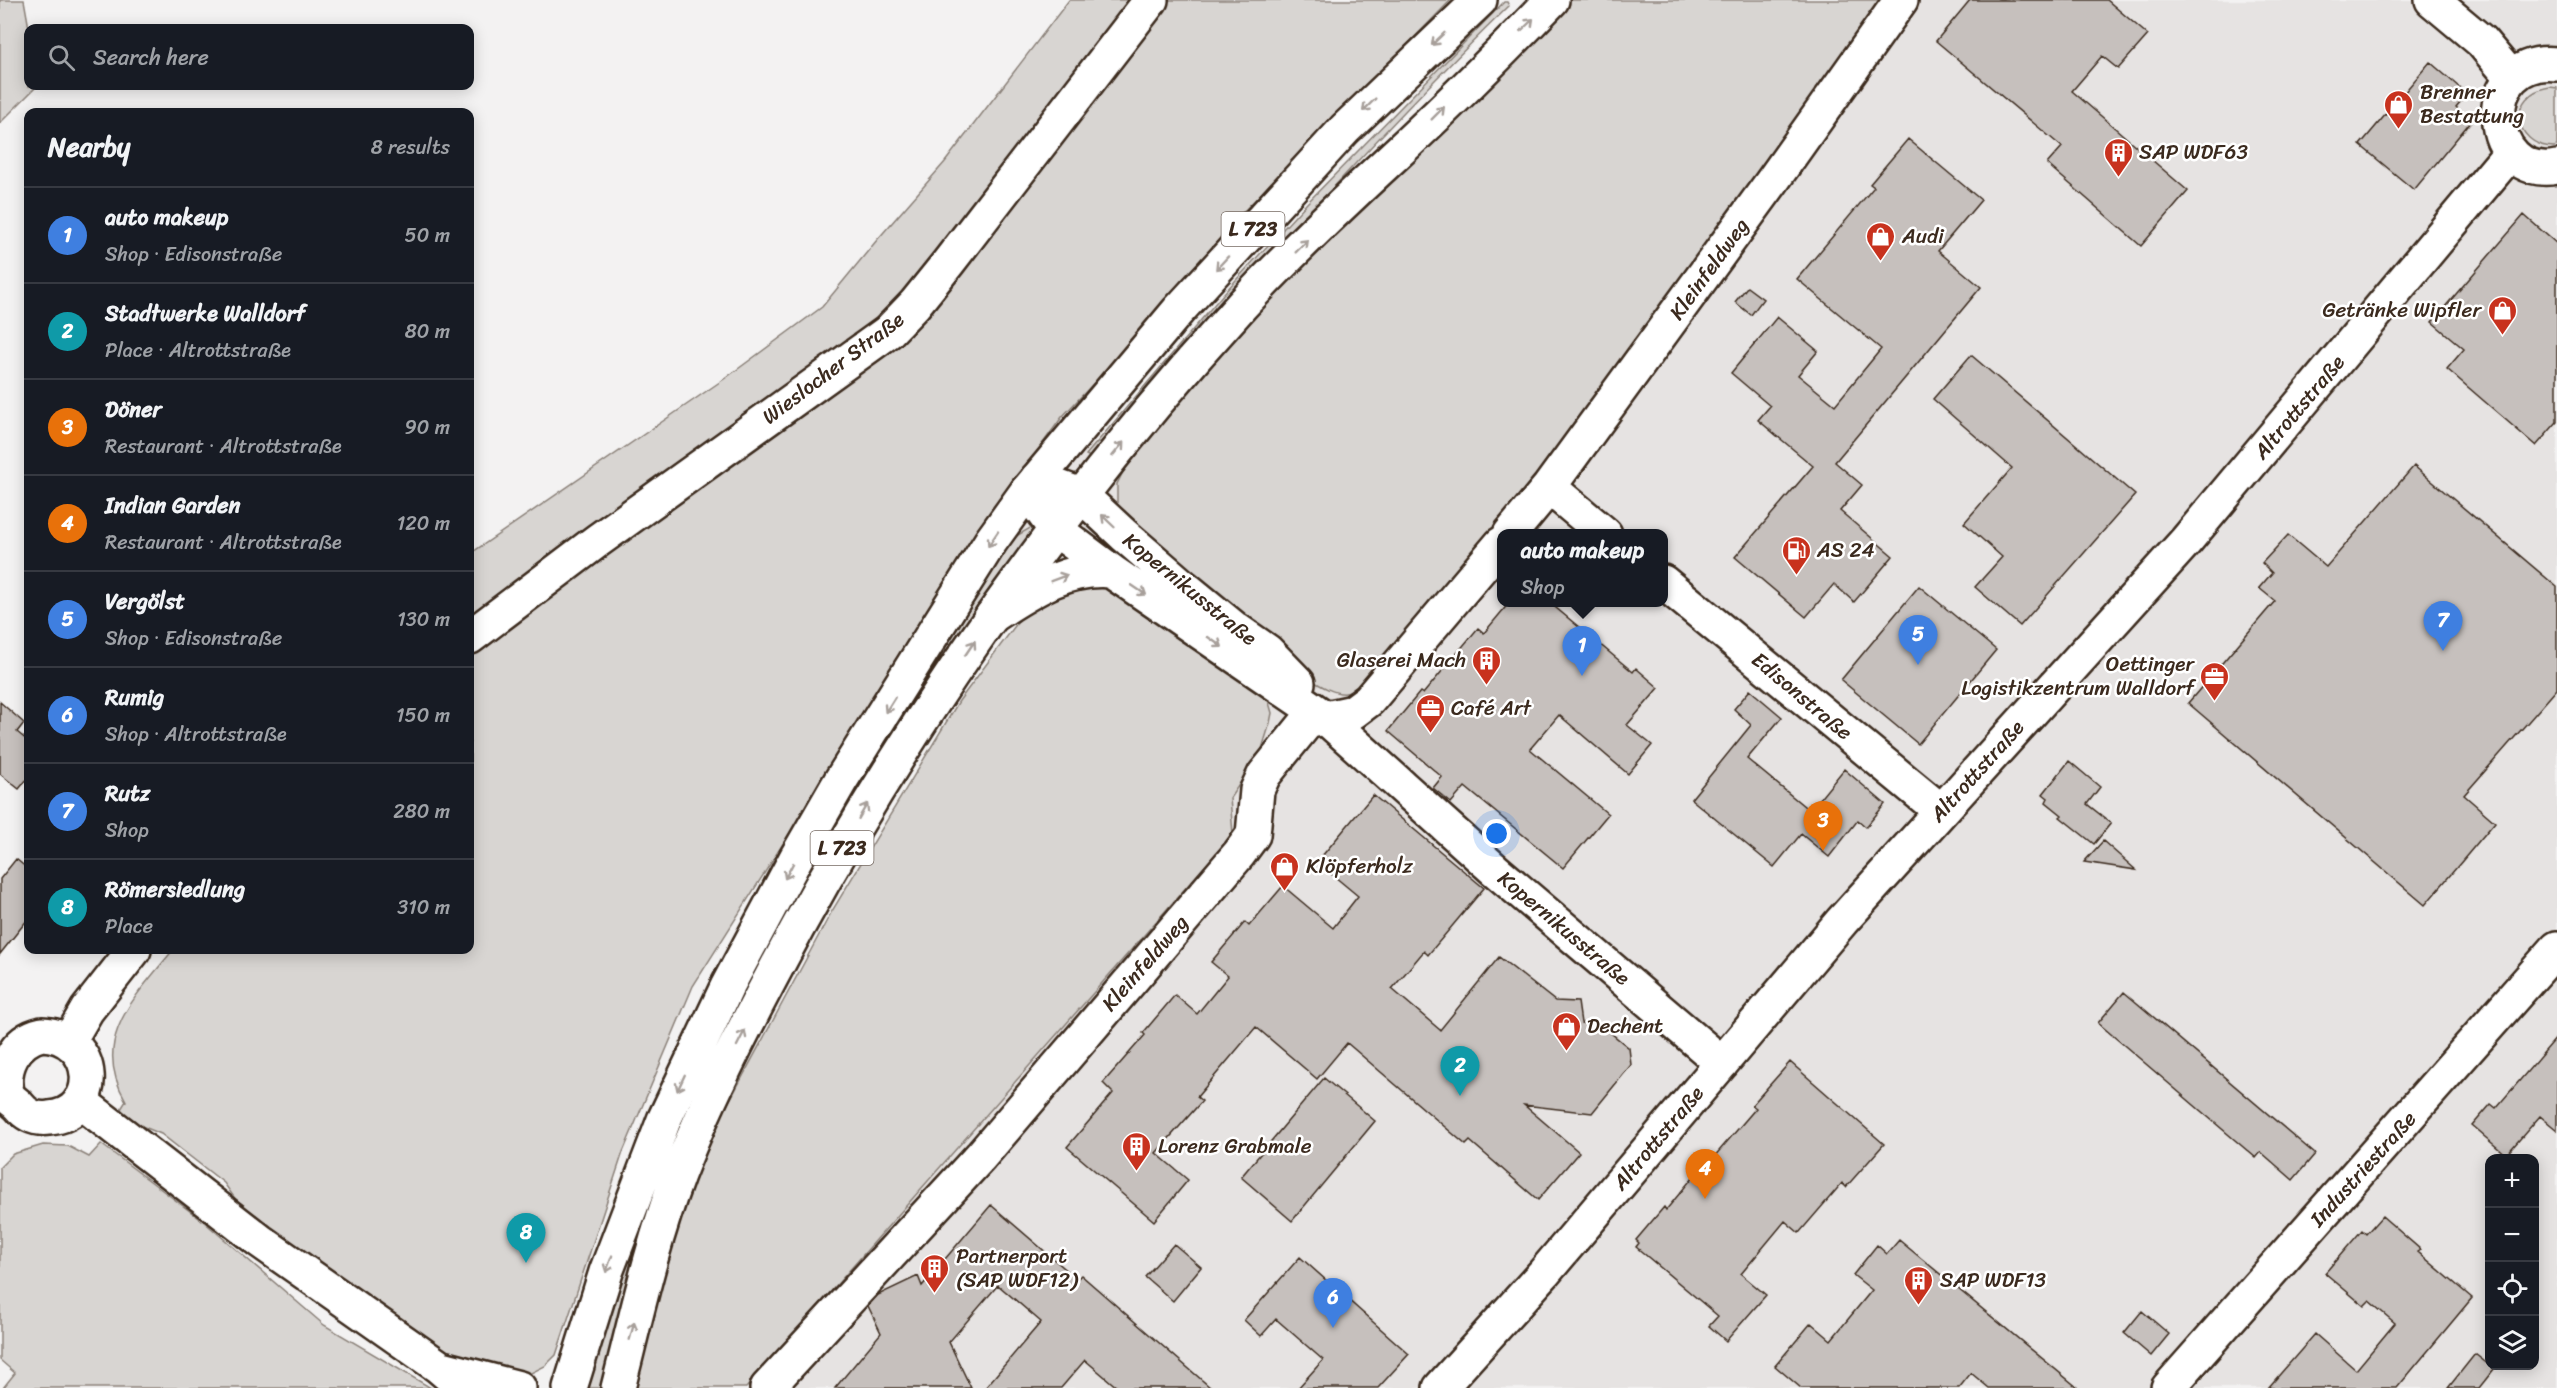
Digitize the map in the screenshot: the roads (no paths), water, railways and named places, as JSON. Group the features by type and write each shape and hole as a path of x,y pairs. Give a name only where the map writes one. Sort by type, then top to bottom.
{"street":[{"name":"Wieslocher Straße","path":"474,634 597,541 888,332 915,304 948,263 1151,0"},
{"name":"L 723","path":"570,1388 606,1272 664,1120 727,987 841,780 991,541 1032,485 1178,311 1330,146 1403,72 1480,0"},
{"name":"L 723","path":"618,1388 650,1264 678,1177 714,1090 777,966 838,855 888,770 990,617 1081,495 1142,419 1245,302 1552,0"},
{"name":"Kleinfeldweg","path":"1514,529 1549,487 1771,183 1901,0"},
{"path":"2432,0 2481,41 2512,78"},
{"path":"2557,64 2540,64 2525,69 2512,78 2500,95 2497,115 2500,135 2511,152 2537,167 2557,167"},
{"name":"Altrottstraße","path":"1440,1388 1544,1273 1829,935 2186,541 2511,152"},
{"name":"Kopernikusstraße","path":"1032,485 1081,495 1184,587 1234,628 1267,651 1291,673 1327,719"},
{"name":"Kopernikusstraße","path":"1032,485 1055,529 1111,571 1327,719 1495,870 1722,1063"},
{"path":"1549,487 1599,529"},
{"name":"Kleinfeldweg","path":"767,1388 981,1156 1239,854 1253,835 1257,790 1264,776 1307,722 1353,712 1369,700 1497,549"},
{"name":"Kopernikusstraße","path":"990,617 1040,586 1064,575 1092,569 1111,571"},
{"name":"Edisonstraße","path":"1668,586 1941,811"},
{"name":"Industriestraße","path":"2168,1388 2557,948"},
{"path":"69,1041 87,1010 131,954"},
{"path":"51,1034 69,1041 78,1048 87,1069 88,1080 80,1101 63,1115 43,1119 8,1110 8,1097 3,1076 8,1038 51,1034"},
{"path":"80,1101 260,1241 438,1366 464,1388"},
{"path":"438,1366 519,1388"}],"place":[{"name":"Brenner Bestattung","path":"2399,130"},
{"name":"SAP WDF63","path":"2118,178"},
{"name":"Audi","path":"1881,262"},
{"name":"Getränke Wipfler","path":"2502,336"},
{"name":"AS 24","path":"1796,576"},
{"name":"Rutz","path":"2443,651"},
{"name":"Vergölst","path":"1918,665"},
{"name":"auto makeup","path":"1582,676"},
{"name":"Glaserei Mach","path":"1487,686"},
{"name":"Oettinger Logistikzentrum Walldorf","path":"2215,702"},
{"name":"Café Art","path":"1430,734"},
{"name":"Döner","path":"1823,851"},
{"name":"Klöpferholz","path":"1285,892"},
{"name":"Dechent","path":"1566,1052"},
{"name":"Stadtwerke Walldorf","path":"1460,1096"},
{"name":"Lorenz Grabmale","path":"1137,1172"},
{"name":"Indian Garden","path":"1705,1199"},
{"name":"Römersiedlung","path":"526,1263"},
{"name":"Partnerport (SAP WDF12)","path":"935,1294"},
{"name":"SAP WDF13","path":"1919,1306"},
{"name":"Rumig","path":"1333,1328"}]}
